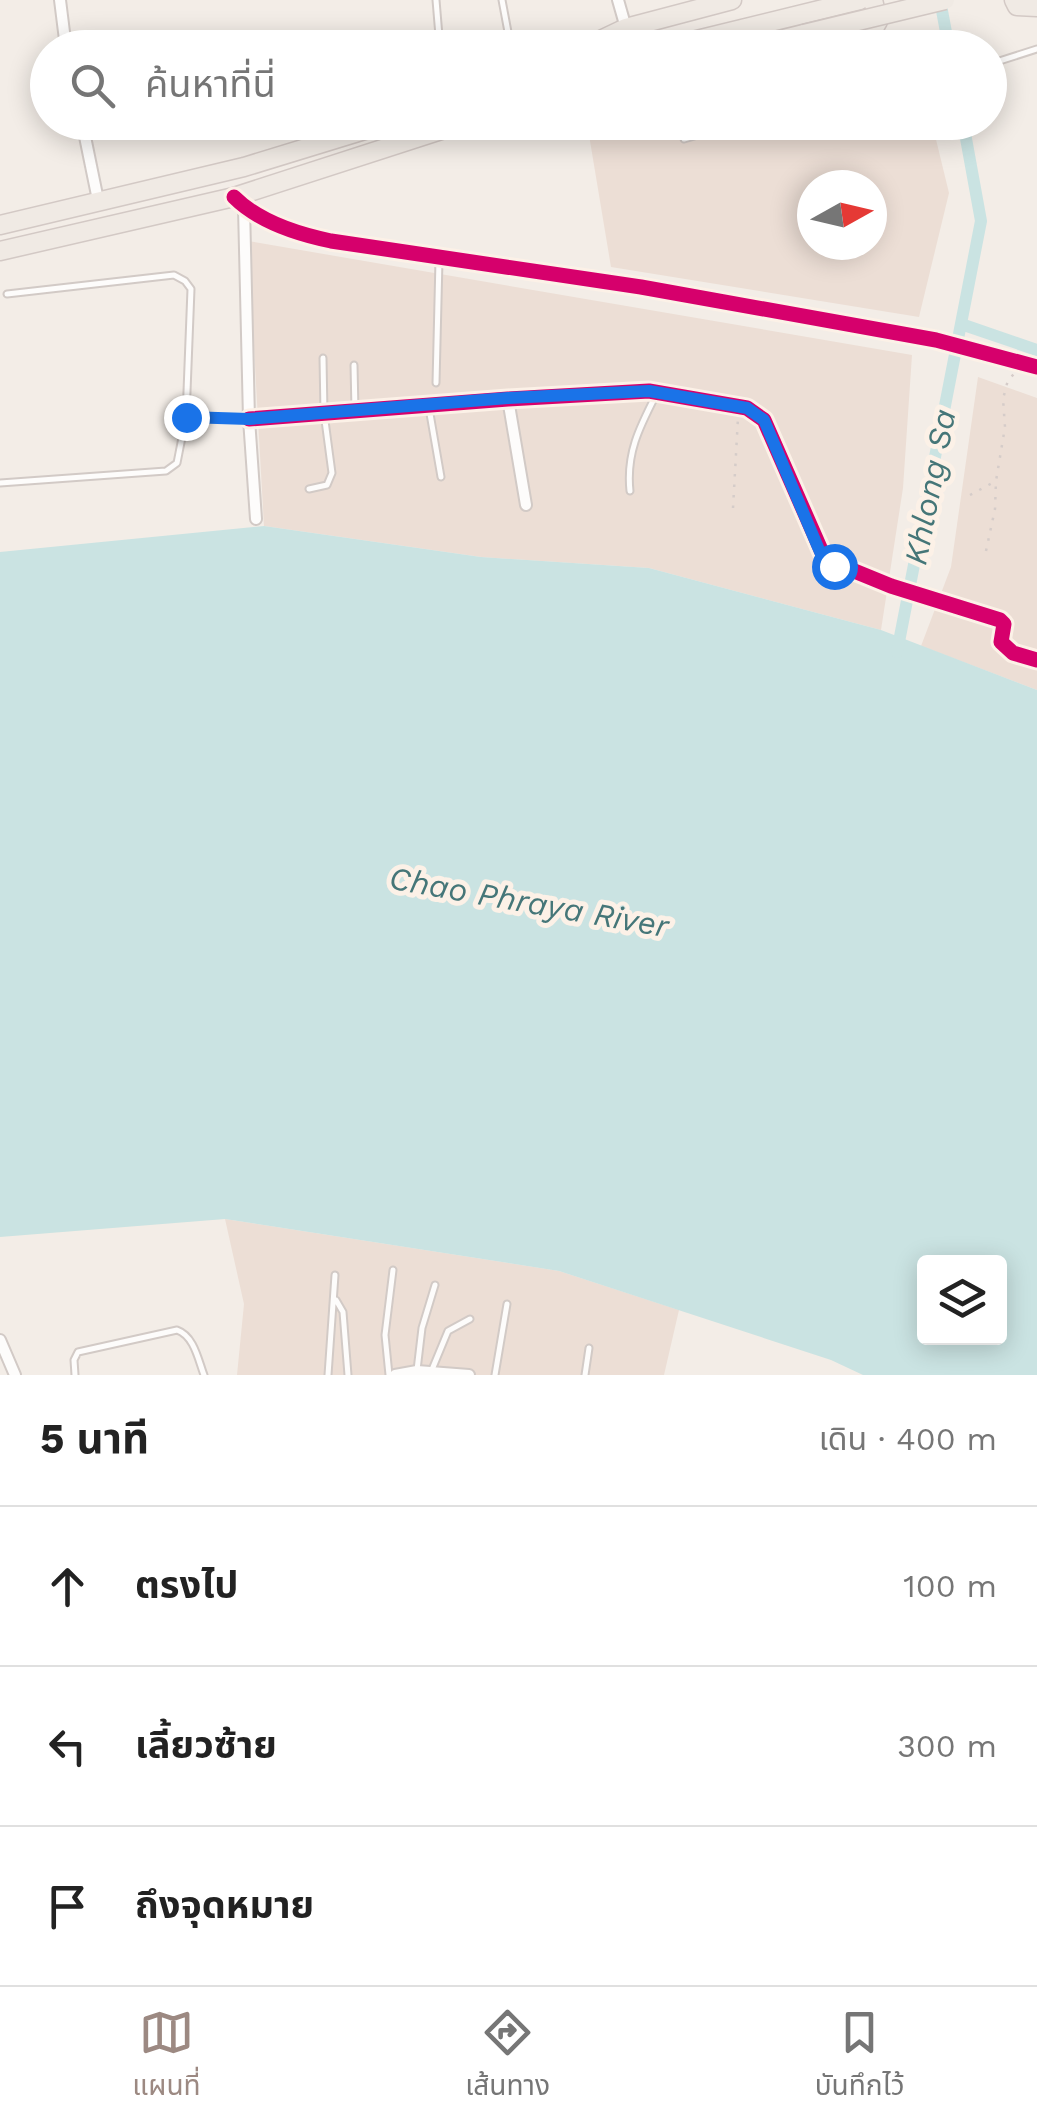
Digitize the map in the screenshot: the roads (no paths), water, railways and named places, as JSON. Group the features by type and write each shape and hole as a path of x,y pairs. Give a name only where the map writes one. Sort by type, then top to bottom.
{"main road":[{"path":"737,30 860,0"},
{"path":"873,0 878,21 873,30"},
{"path":"820,30 944,0"},
{"path":"1014,0 1017,6 1037,7"},
{"path":"622,30 723,1"},
{"path":"0,224 244,167 332,140"},
{"path":"0,250 239,202 415,140"}],"street":[{"path":"60,0 64,30"},
{"path":"618,0 626,28"},
{"path":"86,140 98,200"},
{"path":"256,519 239,202 301,234 641,287 936,340 1037,367"},
{"path":"249,419 508,398 657,392 747,408 764,420 825,560 938,602 1000,620 1004,624 1001,642 1005,648 1037,660"},
{"path":"508,398 526,505"},
{"path":"0,1340 15,1375"},
{"path":"392,1375 468,1375"}],"lane":[{"path":"436,0 438,30"},
{"path":"502,0 508,30"},
{"path":"1007,59 1037,49"},
{"path":"436,383 440,257"},
{"path":"0,483 173,468 186,417 191,290 174,275 7,294"},
{"path":"309,489 326,485 330,479 323,358"},
{"path":"354,365 355,411"},
{"path":"630,491 628,470 633,440 657,392"},
{"path":"428,405 441,477"},
{"path":"186,417 249,419"},
{"path":"392,1375 385,1335 393,1270"},
{"path":"328,1375 335,1274"},
{"path":"418,1373 422,1328 435,1285"},
{"path":"335,1299 343,1312 348,1375"},
{"path":"495,1375 507,1304"},
{"path":"431,1372 448,1330 470,1319"},
{"path":"75,1375 78,1352 177,1330 190,1340 204,1375"},
{"path":"585,1375 588,1348"}],"water":[{"name":"Chao Phraya River","path":"264,526 481,557 649,568 881,630 1037,690 1037,1375 863,1375 831,1360 559,1271 225,1219 0,1237 0,552"}],"waterway":[{"name":"Khlong Sa","path":"940,0 946,30"},
{"name":"Khlong Sa","path":"897,652 981,221 966,140"},
{"path":"961,324 1037,350"}]}
